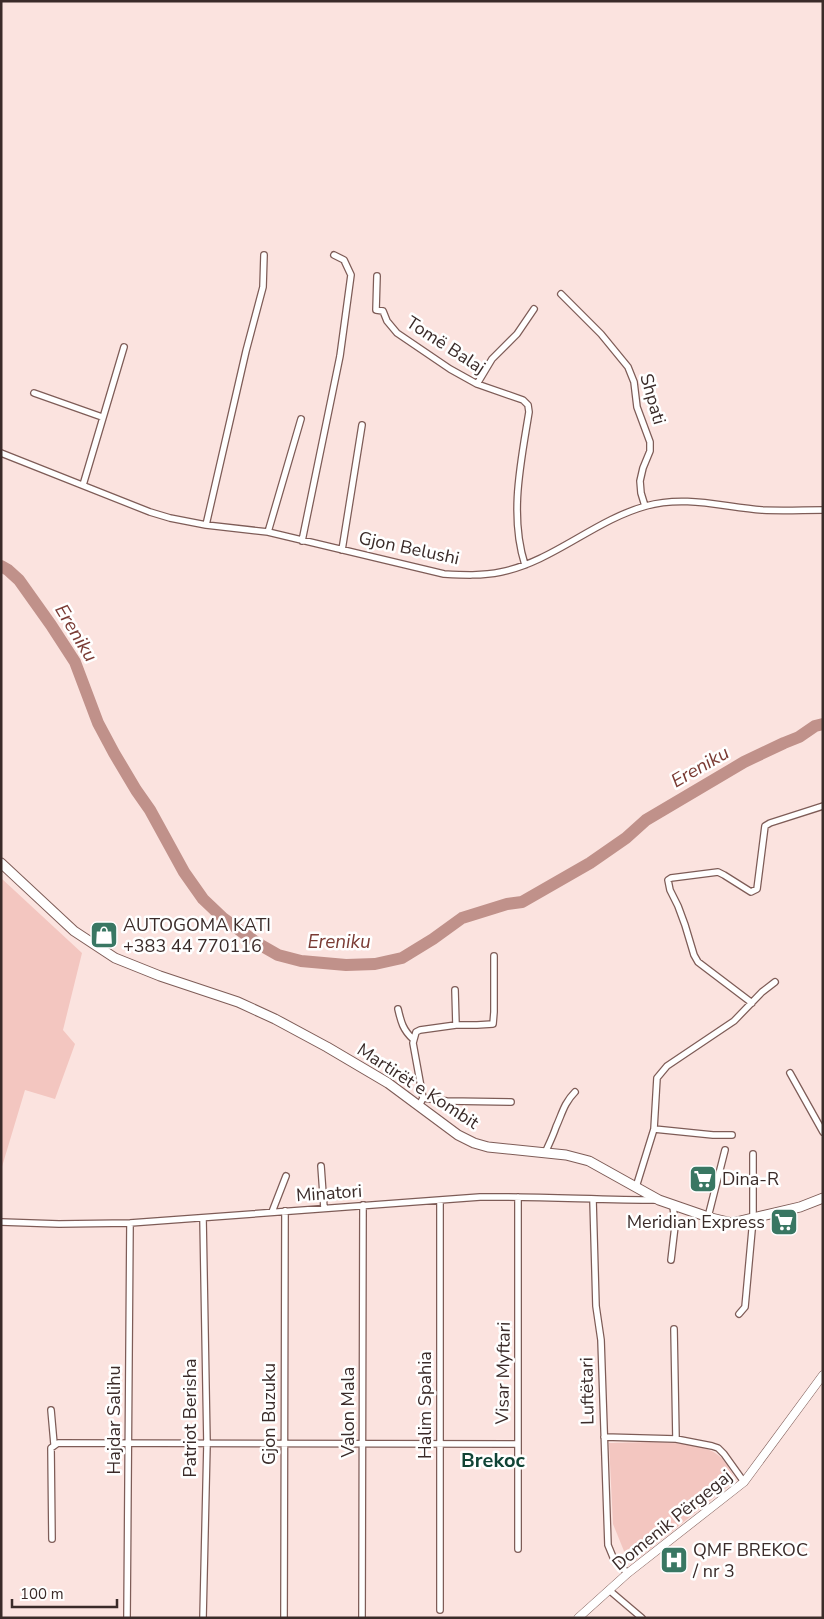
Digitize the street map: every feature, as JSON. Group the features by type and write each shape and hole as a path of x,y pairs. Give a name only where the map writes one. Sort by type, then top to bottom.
{"main road":[{"name":"Martirët e Kombit","path":"1,863 74,931 115,958 160,976 238,1002 275,1019 421,1102 458,1135 474,1143 488,1147 566,1155 589,1161 659,1200 732,1223 800,1208 823,1198"},
{"name":"Domenik Përgegaj","path":"578,1618 628,1574 744,1482 823,1375"}],"street":[{"path":"206,525 246,351 263,287 264,255"},
{"path":"302,541 340,356 352,275 344,260 334,256"},
{"name":"Tomë Balaj","path":"377,276 376,310 383,312 387,321 397,333 450,369 477,384 523,400 528,405 530,412 520,471 516,514 521,551 525,565"},
{"name":"Shpati","path":"561,294 601,334 628,367 634,382 637,407 650,442 650,451 640,481 641,494 645,506"},
{"path":"477,384 492,359 517,334 534,310"},
{"path":"83,485 124,347"},
{"path":"34,394 102,418"},
{"path":"268,532 301,419"},
{"path":"342,550 362,425"},
{"name":"Gjon Belushi","path":"1,453 150,512 170,518 206,525 268,532 444,574 486,574 502,572 525,565 599,526 645,506 671,500 693,500 764,510 823,510"},
{"path":"752,1003 698,962 678,906 670,890 668,880 671,878 718,872 751,892 754,891 757,889 766,826 770,823 823,806"},
{"path":"494,956 494,1012 492,1024 477,1026 456,1024 420,1030 416,1032 413,1043 421,1102 511,1102"},
{"path":"636,1187 654,1129 657,1078 667,1066 734,1021 762,992 775,982"},
{"path":"455,990 456,1024"},
{"path":"398,1009 405,1031 413,1039"},
{"path":"790,1073 823,1132"},
{"path":"545,1153 564,1106 574,1092"},
{"path":"654,1129 732,1135"},
{"path":"708,1217 725,1150"},
{"path":"739,1314 745,1307 752,1219 753,1154"},
{"path":"321,1166 324,1208"},
{"path":"272,1212 286,1176"},
{"name":"Minatori","path":"1,1222 59,1224 130,1222 440,1200 518,1197 659,1200"},
{"name":"Visar Myftari","path":"518,1197 518,1549"},
{"name":"Halim Spahia","path":"440,1200 440,1610"},
{"name":"Luftëtari","path":"594,1200 596,1306 601,1340 608,1545 615,1562 628,1574"},
{"path":"671,1260 675,1226 672,1204"},
{"name":"Valon Mala","path":"362,1618 363,1205"},
{"name":"Gjon Buzuku","path":"284,1618 285,1211"},
{"name":"Patriot Berisha","path":"203,1218 207,1444 203,1618"},
{"name":"Hajdar Salihu","path":"128,1618 130,1222"},
{"path":"674,1329 676,1439"},
{"path":"51,1410 54,1444 51,1455 52,1539"},
{"path":"604,1437 676,1439 718,1448 744,1482"},
{"path":"54,1444 517,1444"},
{"name":"Domenik Përgegaj","path":"609,1590 642,1618"}],"shaded area":[{"path":"1,878 82,953 63,1030 75,1044 55,1099 25,1090 1,1170"},
{"path":"650,1442 696,1446 721,1457 736,1480 635,1561 626,1556 613,1524 609,1443"}],"waterway":[{"name":"Ereniku","path":"1,566 19,580 75,662 98,723 114,753 150,810 184,872 203,899 223,918 257,943 278,955 301,961 346,965 375,964 402,958 462,918 507,904 522,902 590,863 626,838 646,820 744,762 799,737 815,726 823,724"}],"place":[{"name":"AUTOGOMA KATI +383 44 770116","path":"104,935"},
{"name":"Dina-R","path":"703,1179"},
{"name":"Meridian Express","path":"784,1222"},
{"name":"QMF BREKOC / nr 3","path":"674,1560"}],"district":[{"name":"Brekoc","path":"493,1460"}]}
